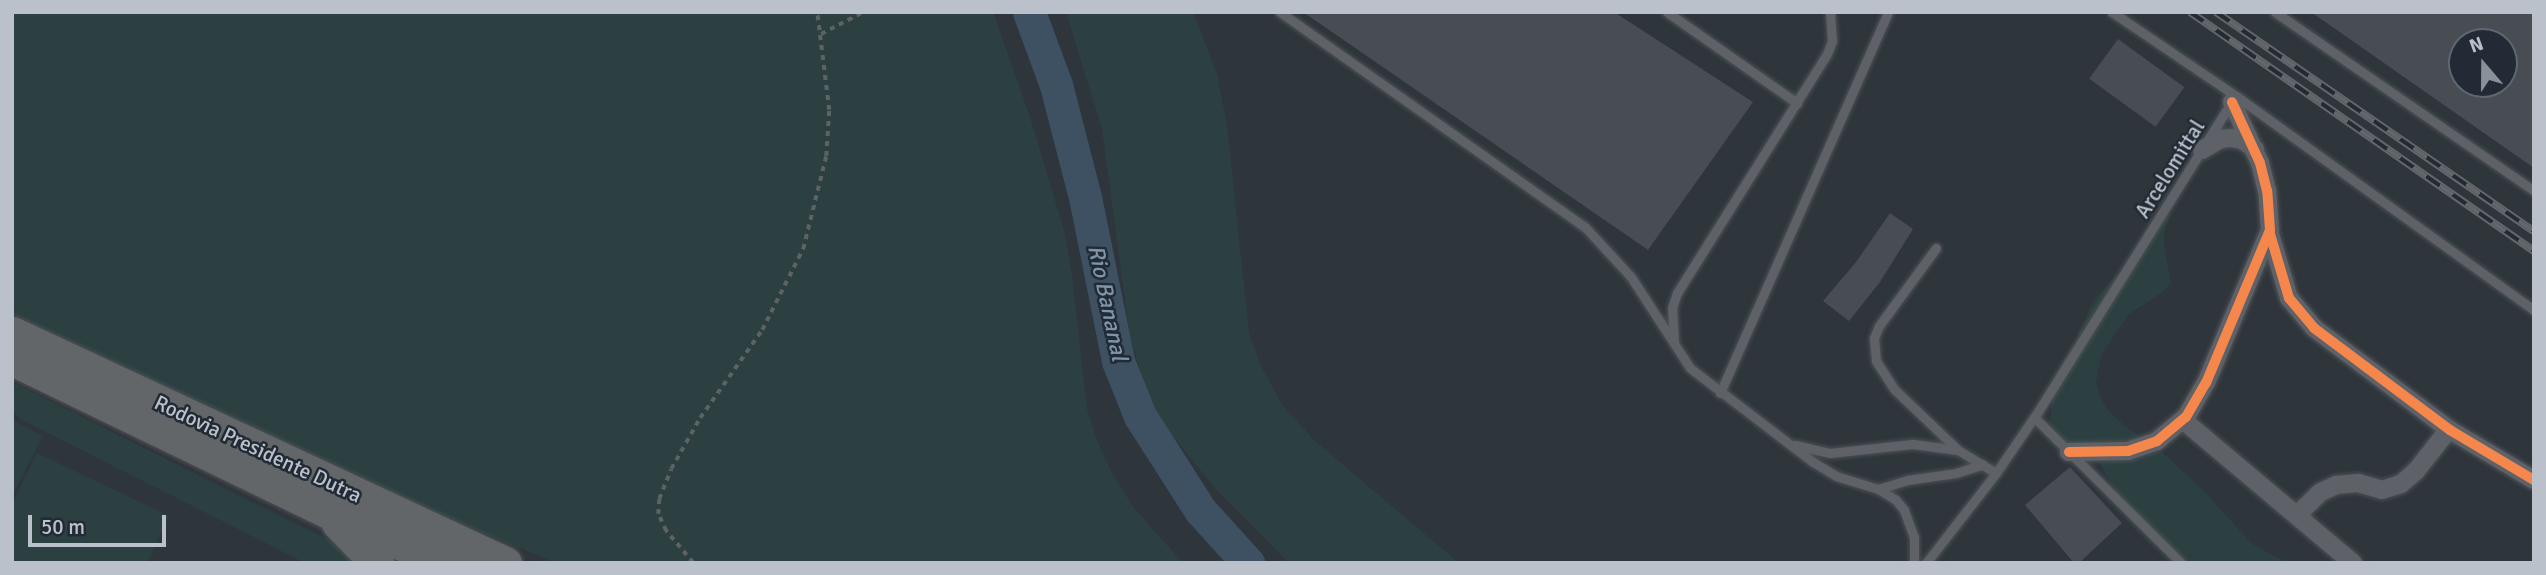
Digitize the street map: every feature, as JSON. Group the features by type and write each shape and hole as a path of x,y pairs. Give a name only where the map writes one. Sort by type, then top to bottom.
{"highway":[{"name":"Rodovia Presidente Dutra","path":"12,333 505,563"},
{"name":"Rodovia Presidente Dutra","path":"12,359 327,511 445,563"},
{"path":"327,511 377,563"}],"street":[{"path":"2234,99 2255,149 2267,191 2270,230 2283,283 2298,311 2339,348 2449,429 2534,480"},
{"path":"2202,150 2231,138 2242,140 2255,149"},
{"path":"2069,452 2129,451 2145,447 2183,420 2206,383 2270,230"},
{"path":"2183,420 2353,563"},
{"path":"2297,515 2320,492 2336,485 2358,483 2382,491 2401,484 2416,471 2449,429"}],"lane":[{"path":"1280,12 1585,227 1631,277 1674,348 1690,368 1786,442 1836,476 1887,493 1904,510 1914,537 1913,563"},
{"path":"1667,12 1797,103"},
{"path":"1674,348 1671,328 1677,293 1829,48 1830,12"},
{"path":"1720,393 1888,12"},
{"path":"2112,12 2534,310"},
{"path":"2274,12 2534,191"},
{"name":"Arcelomittal","path":"1926,563 1996,473 2034,417 2234,99"},
{"path":"1936,248 1879,326 1873,349 1880,370 1894,389 1958,450 1996,473"},
{"path":"2034,417 2181,563"},
{"path":"1786,442 1830,453 1913,444 1958,450"},
{"path":"1878,489 1907,480 1956,473 1983,464"}],"path":[{"path":"693,563 666,531 658,514 659,499 671,469 701,418 762,330 803,249 826,156 829,110 817,12"},
{"path":"821,34 863,12"}],"green space":[{"path":"12,12 993,12 1030,117 1064,231 1072,274 1087,409 1097,441 1114,477 1134,508 1183,563 556,563 325,467 12,314"},
{"path":"1066,12 1193,12 1217,74 1227,125 1249,333 1261,366 1283,406 1315,441 1459,563 1289,563 1215,488 1163,424 1147,393 1130,337 1102,129"},
{"path":"2172,212 2165,229 2164,246 2171,282 2164,291 2129,314 2101,355 2096,383 2100,397 2107,409 2125,426 2160,450 2204,491 2251,543 2286,563 2187,563 2117,494 2096,457 2066,444 2050,424 2053,378 2073,345 2094,299 2127,264 2151,227"},
{"path":"12,382 353,552 363,563 305,563 20,419 12,410"},
{"path":"12,417 21,425 43,436 12,496"},
{"path":"37,453 169,516 147,563 12,561 12,504"}],"building":[{"path":"1303,12 1614,12 1753,102 1648,250"},
{"path":"2311,12 2534,12 2534,168"},
{"path":"2118,39 2184,87 2156,127 2089,79"},
{"path":"1890,213 1913,229 1880,282 1849,321 1823,301 1856,262"},
{"path":"2070,467 2122,523 2079,563 2074,563 2025,505"}],"waterway":[{"name":"Rio Bananal","path":"1029,12 1056,85 1085,197 1118,361 1140,416 1200,510 1248,563"}],"railway":[{"path":"2190,12 2534,251"},
{"path":"2216,12 2534,231"}],"cycle path":[{"path":"2069,452 2128,451 2157,441 2186,417 2206,383 2270,230 2267,191 2260,163 2232,102"},
{"path":"2270,234 2289,298 2314,328 2450,430 2534,480"}]}
